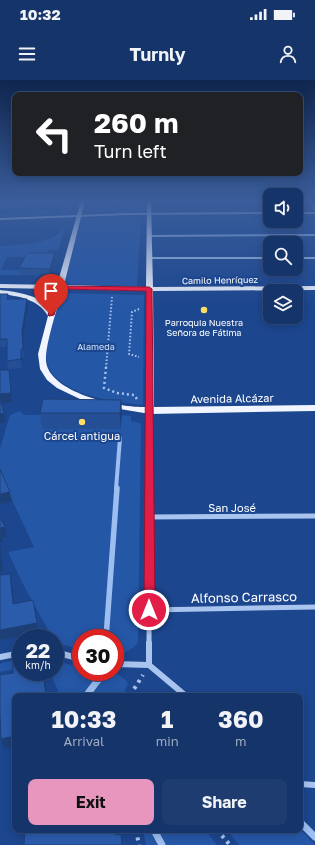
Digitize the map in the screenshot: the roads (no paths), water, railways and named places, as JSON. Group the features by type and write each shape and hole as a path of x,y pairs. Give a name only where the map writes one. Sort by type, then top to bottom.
{"main road":[{"name":"Avenida Alcázar","path":"73,237 51,315 42,354 44,370 50,377 66,389 85,398 114,406 150,411 315,408"},
{"path":"149,237 150,411"},
{"name":"Camilo Henríquez","path":"0,286 149,289 315,288"},
{"path":"0,292 30,298 46,308 51,315"}],"street":[{"path":"149,258 263,258"},
{"path":"303,258 315,258"},
{"path":"149,666 150,411"},
{"name":"San José","path":"150,517 315,516"},
{"name":"Alfonso Carrasco","path":"149,610 315,608"},
{"path":"0,657 12,655"},
{"path":"124,665 149,666 182,693"},
{"path":"303,784 315,785"}],"waterway":[{"path":"116,489 120,438"},
{"path":"107,629 117,488"},
{"path":"88,693 97,681"},
{"path":"303,825 315,837"},
{"path":"156,833 162,845"}],"place":[{"name":"Parroquia Nuestra Señora de Fátima","path":"204,310"},
{"name":"Cárcel antigua","path":"82,422"}],"park label":[{"name":"Alameda","path":"96,346"}]}
